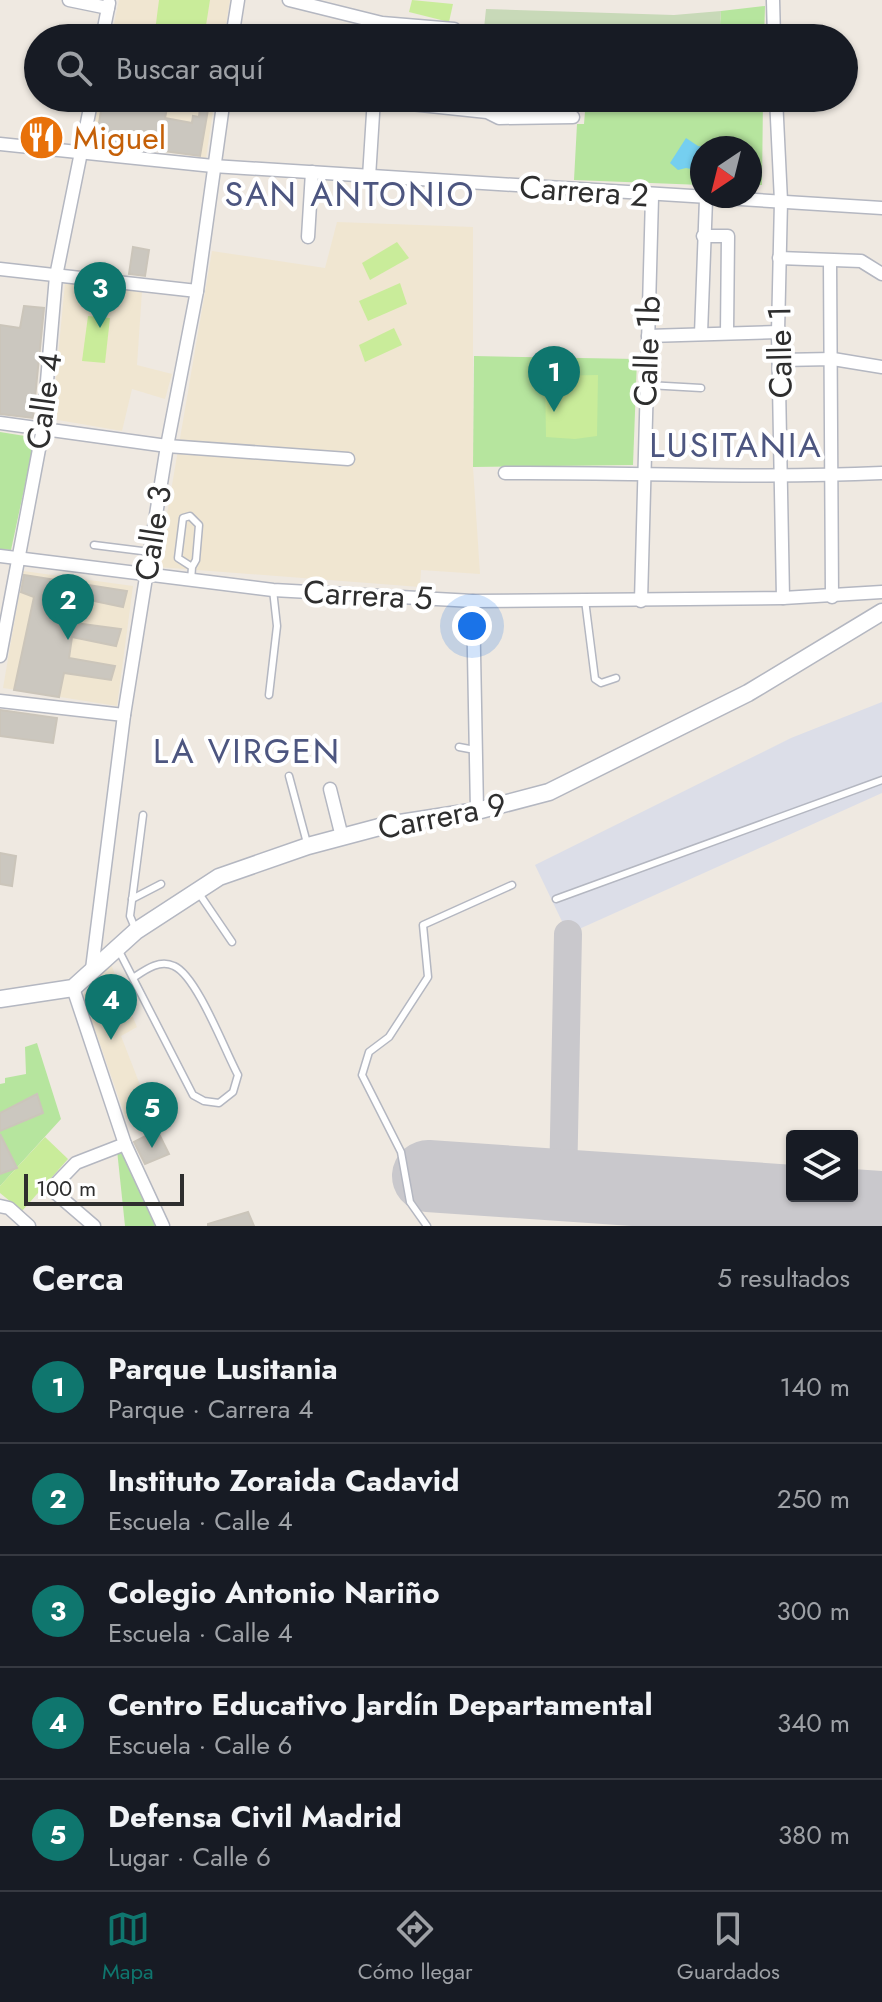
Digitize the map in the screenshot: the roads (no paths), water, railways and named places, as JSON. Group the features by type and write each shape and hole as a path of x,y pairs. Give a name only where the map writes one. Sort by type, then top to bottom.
{"street":[{"path":"69,0 109,4 105,24"},
{"path":"234,24 238,0"},
{"path":"289,0 389,24"},
{"path":"773,0 774,24"},
{"name":"Calle 4","path":"0,656 16,558 43,428 56,276 90,112"},
{"name":"Calle 3","path":"92,969 124,715 167,446 197,291 222,112"},
{"path":"369,177 373,112"},
{"path":"487,112 499,118 573,117"},
{"name":"Calle 1","path":"777,112 781,201 778,332 783,598"},
{"name":"Carrera 2","path":"0,144 82,155 213,166 690,198"},
{"path":"308,237 312,172"},
{"name":"Calle 1b","path":"641,601 652,197"},
{"name":"Carrera 2","path":"762,200 882,208"},
{"path":"701,334 705,208"},
{"path":"703,236 728,236 727,333"},
{"path":"779,258 861,261 882,274"},
{"path":"830,261 834,475 832,597"},
{"path":"0,269 197,291"},
{"path":"648,336 778,332"},
{"path":"780,360 833,359 882,367"},
{"path":"0,423 167,446 348,459"},
{"path":"505,473 643,472 782,477 882,473"},
{"name":"Carrera 5","path":"0,556 146,577 273,590 473,601 832,597 882,592"},
{"path":"473,601 477,811"},
{"name":"Carrera 9","path":"73,988 136,931 219,877 308,846 387,825 477,811 549,792 748,693 882,612"},
{"path":"0,701 124,715"},
{"path":"330,789 342,837"},
{"path":"0,999 73,988 125,1144 163,1226"},
{"path":"94,1226 51,1189 76,1163 125,1144"},
{"path":"0,1206 9,1208 29,1226"}],"lane":[{"path":"646,385 701,388"},
{"path":"191,581 199,525 190,516 180,523 178,558 192,567"},
{"path":"94,545 150,552"},
{"path":"269,695 277,626 273,590"},
{"path":"585,600 595,679 601,683 616,678"},
{"path":"459,747 475,750"},
{"path":"289,776 308,846"},
{"path":"556,899 882,780"},
{"path":"136,931 130,916 143,815"},
{"path":"132,899 161,884"},
{"path":"427,1226 410,1202 401,1152 362,1075 369,1052 389,1037 428,977 423,925 512,885"},
{"path":"197,890 232,942"},
{"path":"118,948 133,978 193,1095 204,1101 219,1103 233,1092 238,1075 187,975 172,965 154,965 133,978"}],"water":[{"path":"686,138 690,141 690,169 678,170 670,163"}],"place":[{"name":"Miguel","path":"42,138"},
{"name":"Colegio Antonio Nariño","path":"100,328"},
{"name":"Parque Lusitania","path":"554,412"},
{"name":"Instituto Zoraida Cadavid","path":"68,640"},
{"name":"Centro Educativo Jardín Departamental","path":"111,1040"},
{"name":"Defensa Civil Madrid","path":"152,1148"}],"district":[{"name":"SAN ANTONIO","path":"350,194"},
{"name":"LUSITANIA","path":"736,445"},
{"name":"LA VIRGEN","path":"247,751"}]}
